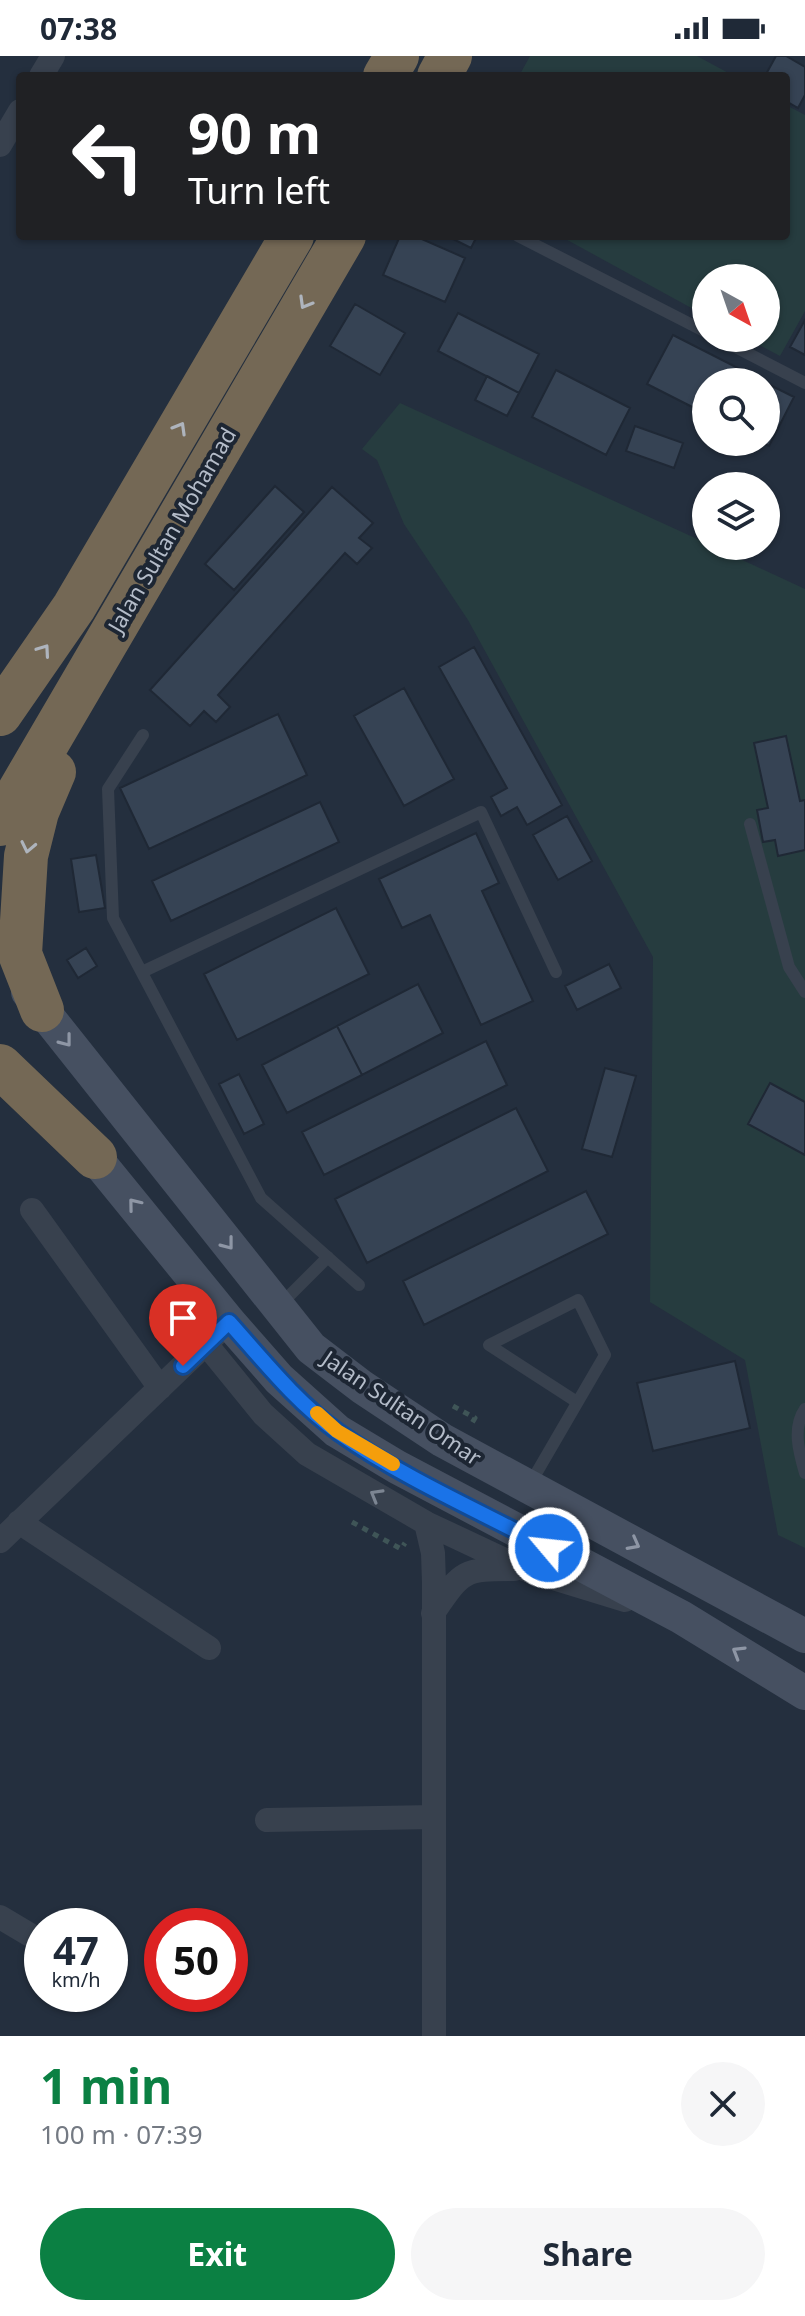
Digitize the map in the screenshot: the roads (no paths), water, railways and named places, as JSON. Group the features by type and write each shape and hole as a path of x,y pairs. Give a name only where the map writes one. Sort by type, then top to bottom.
{"highway":[{"name":"Jalan Sultan Mohamad","path":"4,704 74,607 290,240"},
{"name":"Jalan Sultan Mohamad","path":"0,824 342,240"},
{"path":"42,1010 20,954 26,856 37,812 133,595"},
{"path":"0,1066 95,1157"}],"main road":[{"name":"Jalan Sultan Omar","path":"0,958 311,1348 362,1387 442,1440 805,1636"},
{"name":"Jalan Sultan Omar","path":"0,1042 95,1157 218,1333 279,1379 337,1431 397,1467 681,1617 805,1693"}],"street":[{"path":"0,145 16,118"},
{"path":"32,1210 160,1388"},
{"path":"0,1541 218,1333 263,1414 307,1454 426,1523 524,1569 681,1617"},
{"path":"19,1522 209,1648"},
{"path":"426,1523 433,1553 434,2036"},
{"path":"433,1613 454,1582 464,1574 476,1569 524,1569"},
{"path":"267,1820 433,1817"},
{"path":"0,1917 24,1931"}],"lane":[{"path":"526,240 692,325"},
{"path":"745,352 805,383"},
{"path":"143,735 108,789 113,918 261,1198 359,1285"},
{"path":"142,972 481,812 556,972"},
{"path":"750,824 789,967 805,992"},
{"path":"278,1307 328,1257"},
{"path":"528,1487 605,1355 578,1300 489,1345 577,1402"},
{"path":"805,1409 801,1414 797,1447 805,1473"}]}
